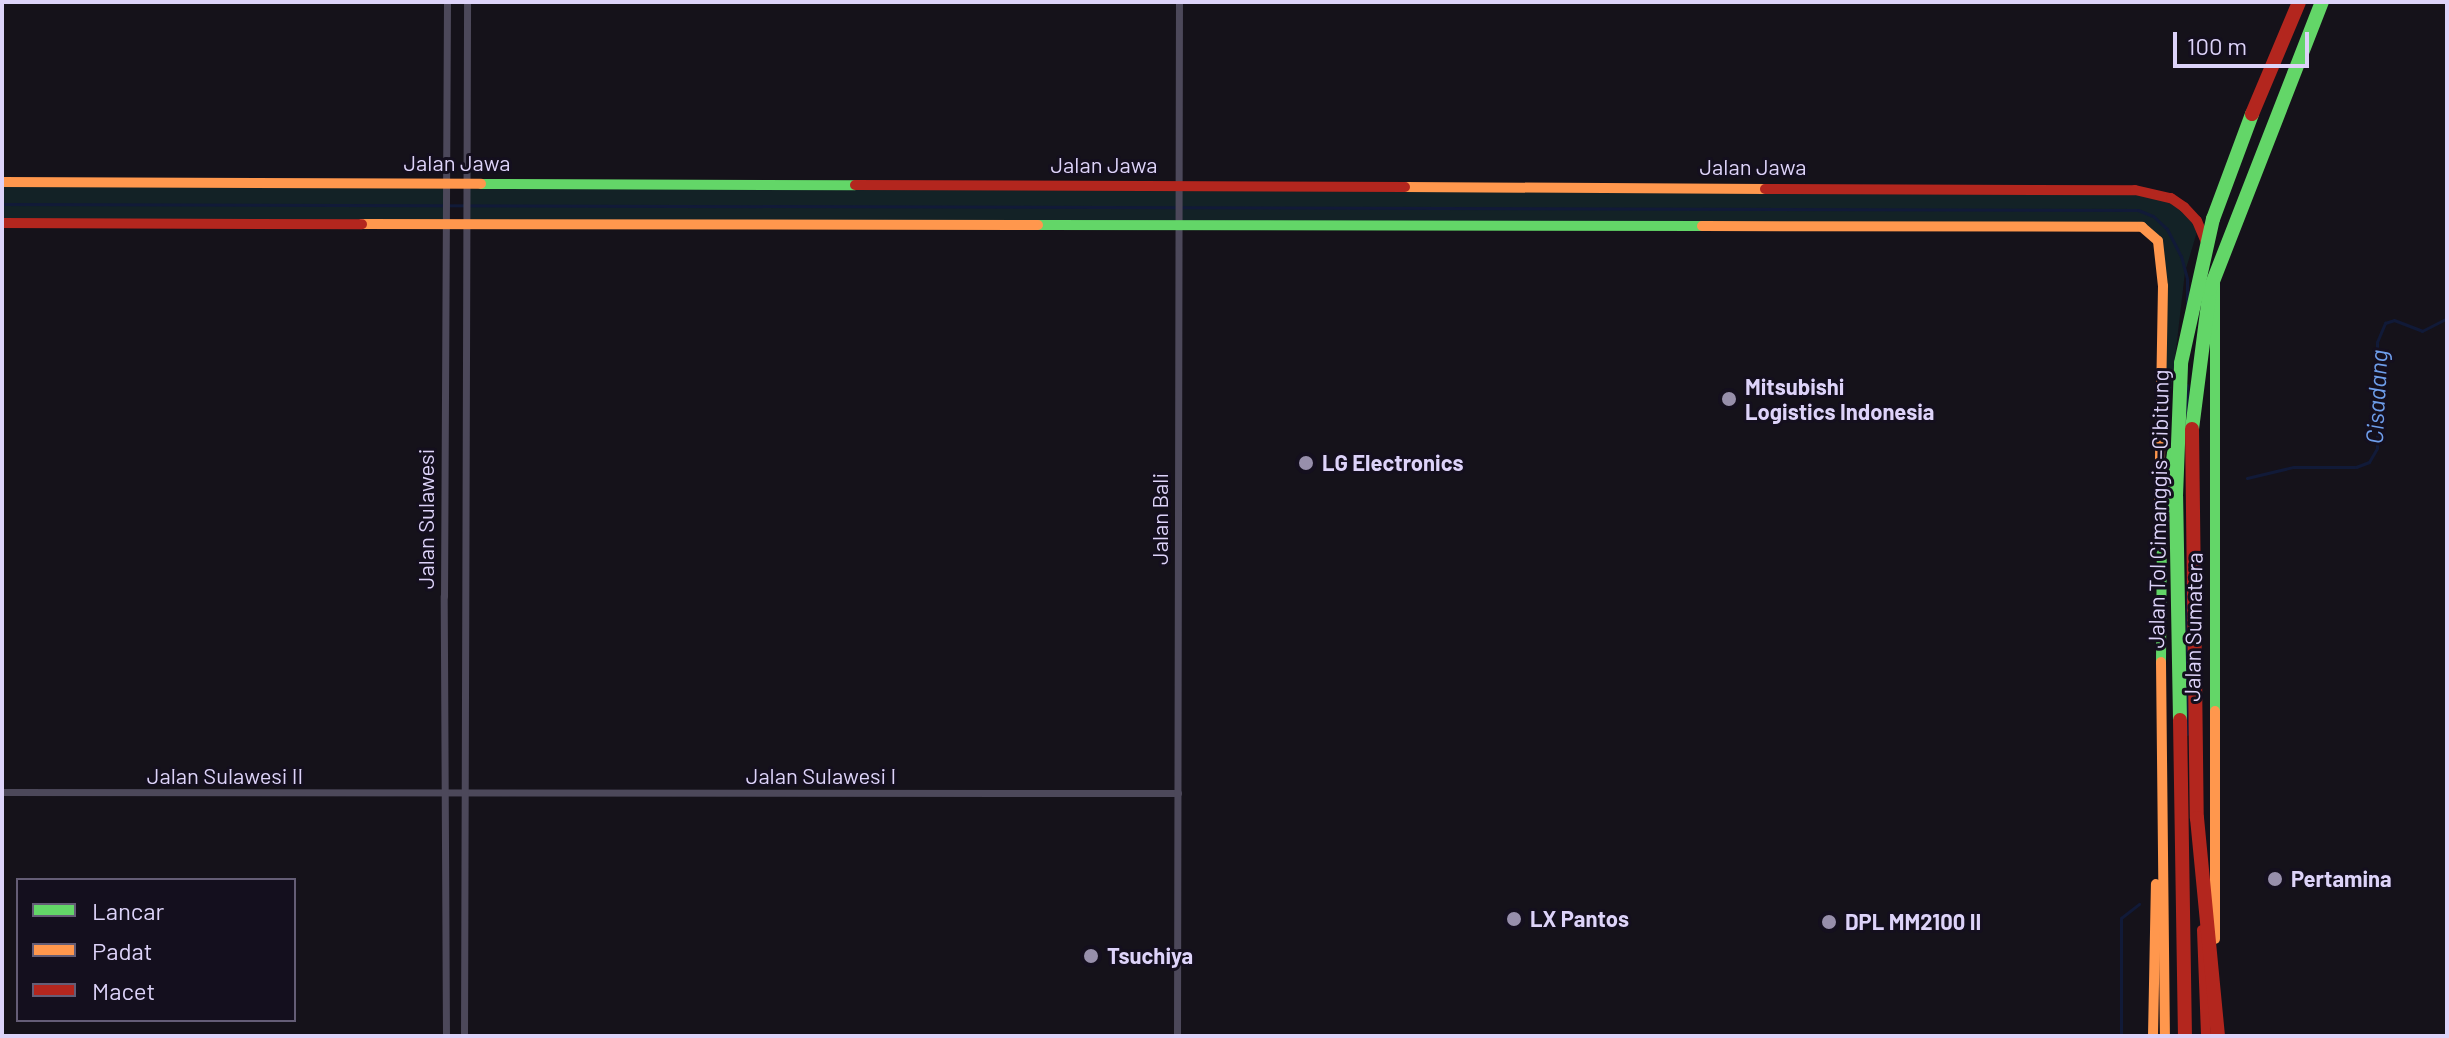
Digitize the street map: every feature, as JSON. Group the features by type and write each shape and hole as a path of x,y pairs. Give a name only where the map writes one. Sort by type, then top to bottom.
{"main road":[{"name":"Jalan Tol Cimanggis–Cibitung","path":"2185,1036 2177,415 2193,303 2213,219 2236,152 2299,2"},
{"name":"Jalan Tol Cimanggis–Cibitung","path":"2197,818 2192,429 2210,289 2230,231 2322,2"},
{"name":"Jalan Jawa","path":"2,182 446,189 2135,190 2171,198 2197,221"},
{"name":"Jalan Sumatera","path":"2197,221 2212,259 2217,306 2216,1036"},
{"path":"2,223 1178,222"},
{"name":"Jalan Sumatera","path":"1178,222 2142,227 2158,241 2163,286 2153,1036"},
{"path":"2165,1036 2161,769 2162,530 2177,415"},
{"path":"2197,818 2206,1036"},
{"path":"2197,818 2216,1036"}],"street":[{"name":"Jalan Sulawesi","path":"446,1036 448,795 444,596 447,2"},
{"name":"Jalan Sulawesi","path":"464,1036 467,2"},
{"name":"Jalan Bali","path":"1177,1036 1179,2"},
{"name":"Jalan Sulawesi II","path":"2,792 465,794"},
{"name":"Jalan Sulawesi I","path":"465,794 1178,793"}],"shaded area":[{"path":"2,183 447,183 447,223 2,223"},
{"path":"466,185 2135,190 2171,198 2199,225 2185,272 2170,401 2159,410 2158,241 2150,230 466,225"}],"waterway":[{"path":"2,204 2138,210 2153,216 2167,229 2181,256 2187,279 2187,306"},
{"name":"Cisadang","path":"2247,478 2293,467 2356,467 2369,462 2377,448 2377,342 2385,323 2394,320 2422,331 2447,318"},
{"path":"2187,385 2187,414"},
{"path":"2187,581 2187,734"},
{"path":"2121,1036 2121,918 2139,904"}],"traffic: fast":[{"path":"2192,429 2210,289 2322,2"},
{"path":"2180,720 2176,496 2181,363 2213,219 2252,114"},
{"path":"481,184 855,185"},
{"path":"1038,225 1702,226"},
{"path":"2215,283 2215,711"},
{"path":"2161,662 2162,530 2172,453"}],"traffic: slow":[{"path":"2,182 481,184"},
{"path":"1405,187 1765,189"},
{"path":"362,224 1038,225"},
{"path":"1702,226 2142,227 2158,241 2163,286 2159,512"},
{"path":"2161,662 2165,1036"},
{"path":"2215,711 2215,939"},
{"path":"2153,1036 2156,884"}],"traffic: jam":[{"path":"2252,114 2299,2"},
{"path":"855,185 1405,187"},
{"path":"1765,189 2135,190 2171,198 2184,207 2197,221 2207,244"},
{"path":"2,223 362,224"},
{"path":"2192,429 2197,818 2218,1036"},
{"path":"2180,720 2185,1036"},
{"path":"2202,930 2206,1036"}],"place":[{"name":"Mitsubishi Logistics Indonesia","path":"1729,399"},
{"name":"LG Electronics","path":"1306,463"},
{"name":"Pertamina","path":"2275,879"},
{"name":"LX Pantos","path":"1514,919"},
{"name":"DPL MM2100 II","path":"1829,922"},
{"name":"Tsuchiya","path":"1091,956"}]}
